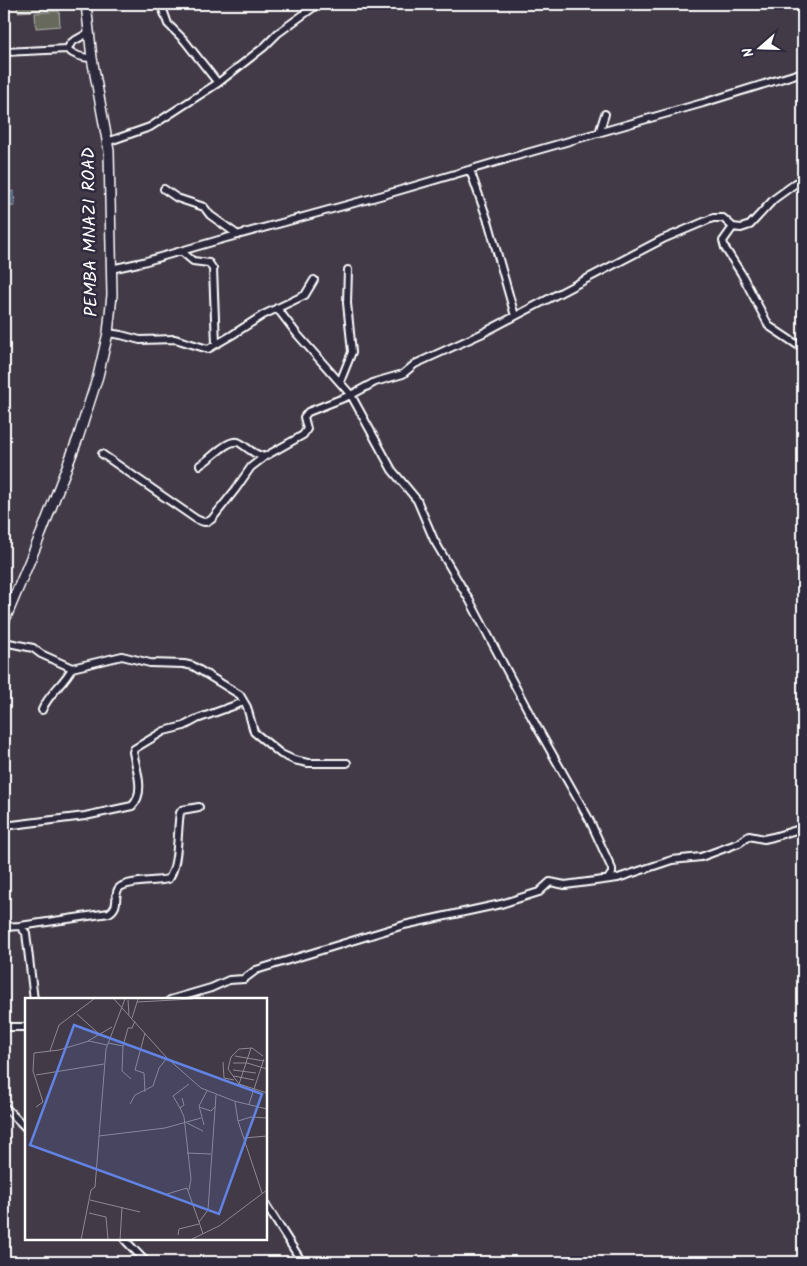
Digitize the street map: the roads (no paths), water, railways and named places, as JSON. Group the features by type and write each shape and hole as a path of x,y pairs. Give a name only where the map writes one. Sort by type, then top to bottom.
{"main road":[{"name":"PEMBA MNAZI ROAD","path":"4,622 78,438 98,376 108,334 112,295 107,142 88,33 86,4"}],"street":[{"path":"161,4 168,24 184,40 218,83"},
{"path":"305,14 308,7 307,4"},
{"path":"107,142 150,126 218,83 264,47 278,33 318,4"},
{"path":"67,49 72,42 88,33"},
{"path":"4,52 67,49 83,58 92,58"},
{"path":"111,269 143,262 470,170 765,85 803,72"},
{"path":"599,133 605,114"},
{"path":"470,170 489,224 515,316"},
{"path":"102,454 196,520 208,522 235,490 253,464 303,435 307,429 304,417 308,412 351,395 375,382 404,374 415,364 515,316 663,239 713,218 723,218 733,227 741,228 750,225 774,199 803,178"},
{"path":"164,189 177,198 204,207 210,214 238,235"},
{"path":"733,227 723,241 725,248 741,273 769,326 799,346"},
{"path":"181,251 193,261 209,263 213,268 216,344"},
{"path":"340,382 352,352 346,303 348,270"},
{"path":"108,334 140,340 175,339 208,349 277,308 305,295 314,280"},
{"path":"277,308 351,395 392,470 417,500 434,540 470,601 532,718 589,819 611,864 612,873 608,879"},
{"path":"200,465 228,444 236,442 239,442 250,452 264,457"},
{"path":"4,642 33,648 41,654 72,668 122,656 150,663 188,665 236,691 244,702 254,732 281,754 294,760 308,762 347,762"},
{"path":"42,710 48,698 67,677 72,668"},
{"path":"4,826 86,816 132,806 139,795 140,788 134,749 158,734 172,728 184,726 197,719 244,702"},
{"path":"4,927 109,913 114,909 117,902 120,887 168,879 171,876 174,864 180,813 182,810 199,807"},
{"path":"177,998 233,979 244,979 252,972 270,965 390,929 517,899 539,892 550,882 565,885 626,876 679,858 702,857 739,843 749,836 764,839 774,838 803,828"},
{"path":"20,926 27,936 34,998"},
{"path":"4,1027 25,1026"},
{"path":"4,1106 25,1127"},
{"path":"268,1208 302,1262"},
{"path":"126,1241 146,1262"}],"water":[{"path":"14,191 15,206 4,207 4,192"}]}
